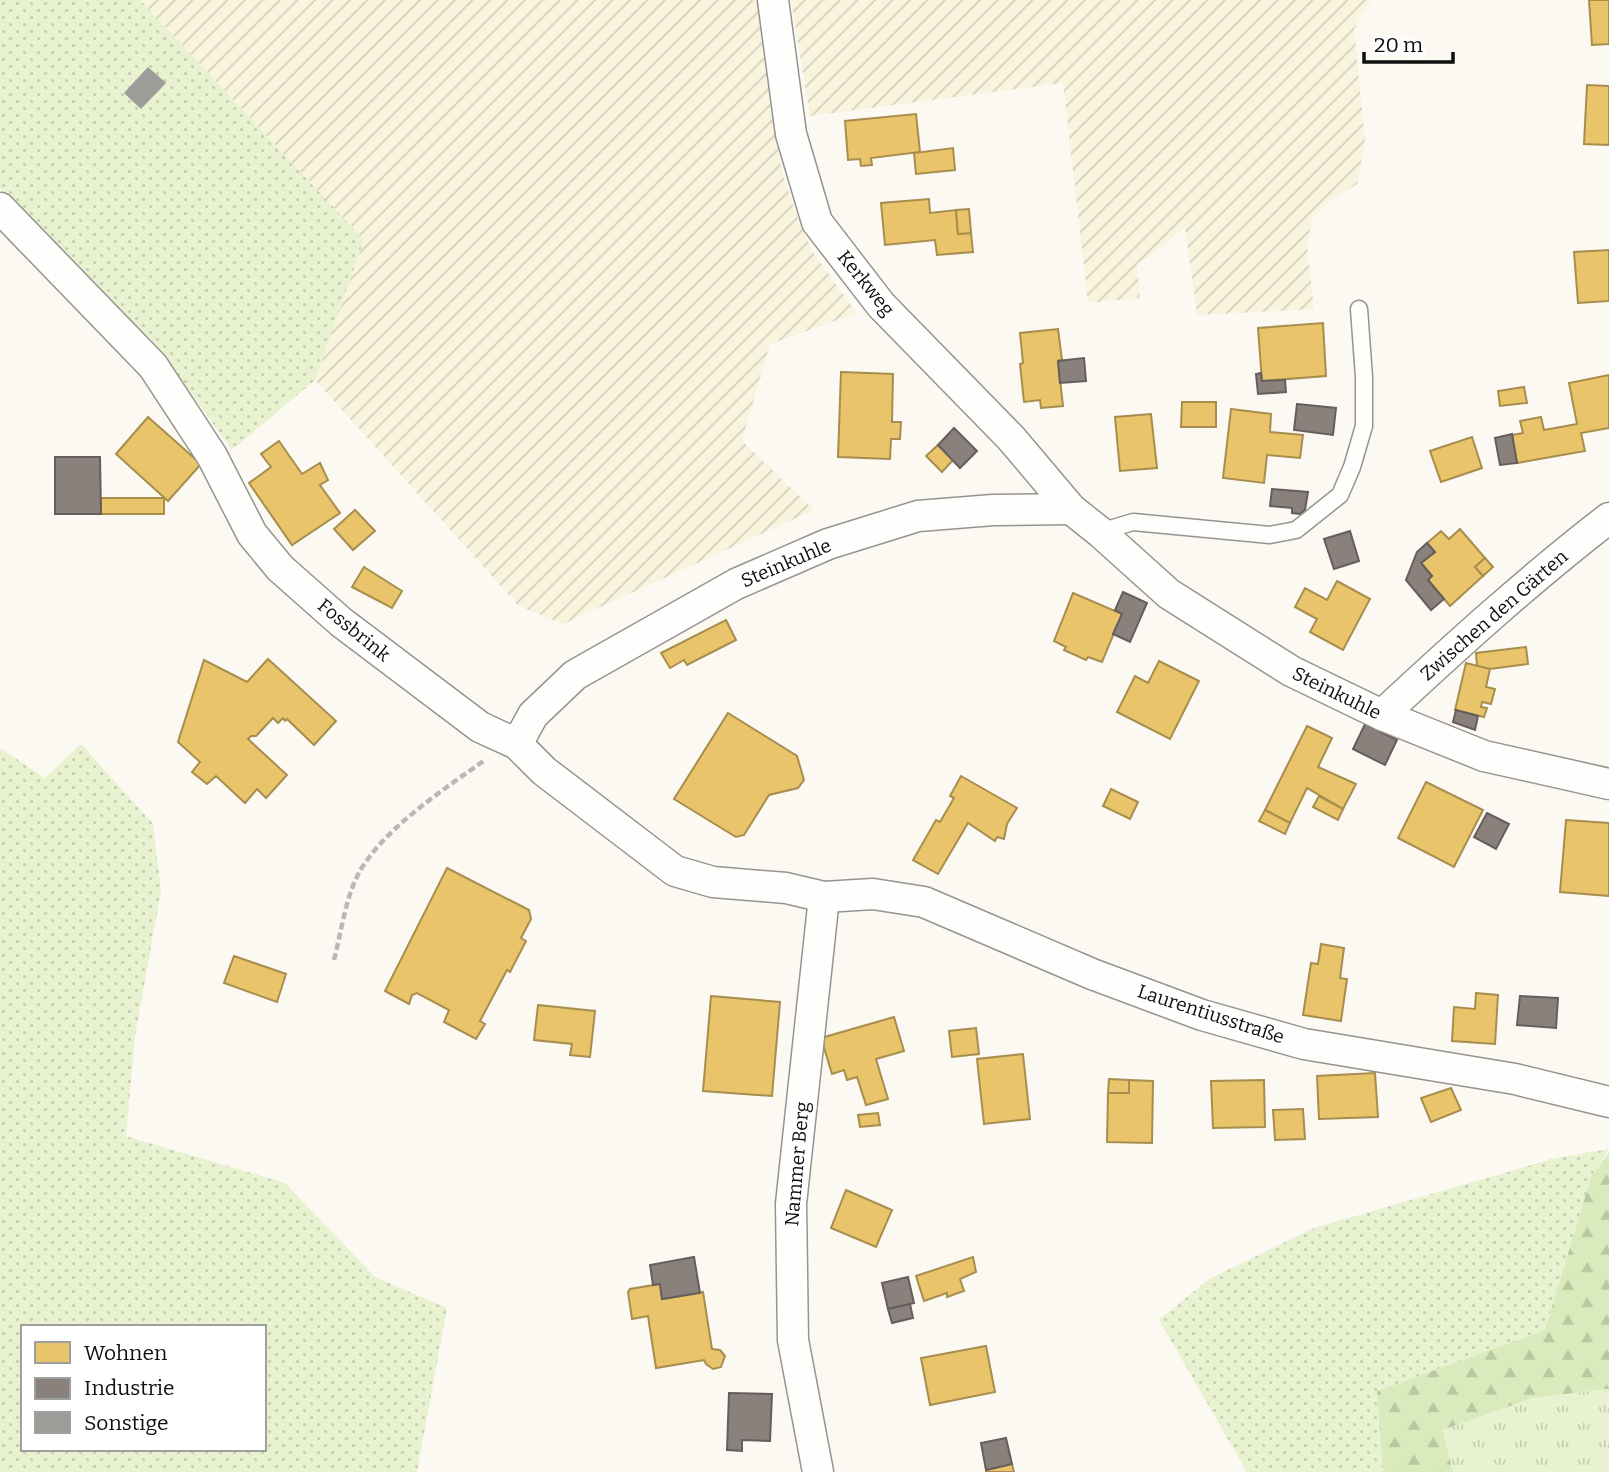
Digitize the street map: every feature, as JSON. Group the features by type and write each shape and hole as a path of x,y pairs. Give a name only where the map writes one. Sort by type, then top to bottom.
{"street":[{"name":"Kerkweg","path":"773,0 791,134 817,222 881,305 1012,438 1071,509"},
{"name":"Fossbrink","path":"0,208 153,366 212,456 252,534 280,568 341,622 480,727 514,743 544,771 675,871 713,882 786,888 824,897"},
{"name":"Steinkuhle","path":"514,743 533,715 575,675 736,584 828,544 918,516 993,510 1071,509 1169,594 1291,671 1382,715 1484,756 1609,784"},
{"name":"Zwischen den Gärten","path":"1382,715 1580,540 1609,518"},
{"name":"Laurentiusstraße","path":"824,897 873,894 924,902 1091,974 1202,1015 1304,1044 1503,1076 1609,1102"},
{"name":"Nammer Berg","path":"818,1472 793,1340 791,1204 824,897"}],"lane":[{"path":"1100,532 1133,522 1270,535 1296,530 1340,495 1352,467 1364,426 1359,309"}],"path":[{"path":"334,960 355,881 379,843 444,789 514,743"}],"shaded area":[{"path":"140,0 760,0 781,169 800,225 814,254 857,313 770,344 742,441 814,510 563,624 519,606 315,380 364,240"},
{"path":"791,0 1371,0 1354,29 1365,140 1357,184 1331,200 1312,218 1307,246 1314,309 1197,315 1185,228 1137,266 1140,298 1088,303 1063,83 810,116"}],"green space":[{"path":"0,0 140,0 364,240 315,380 232,450 157,346 0,189"},
{"path":"81,744 153,824 161,891 135,1036 126,1136 285,1183 375,1277 447,1308 417,1472 0,1472 0,748 45,778"},
{"path":"1609,1149 1591,1177 1545,1330 1377,1391 1383,1472 1247,1472 1159,1320 1209,1279 1314,1228 1556,1158"},
{"path":"1609,1152 1609,1389 1533,1398 1443,1430 1453,1472 1383,1472 1377,1391 1545,1330 1591,1177"},
{"path":"1609,1389 1609,1472 1453,1472 1443,1430 1533,1398"}],"building: Wohnen":[{"path":"1589,0 1609,0 1609,44 1592,45"},
{"path":"1587,85 1609,86 1609,145 1584,144"},
{"path":"916,114 920,152 871,158 872,165 861,166 860,159 848,160 845,121"},
{"path":"953,148 955,170 916,174 914,153"},
{"path":"929,199 930,213 956,210 958,234 971,233 973,252 937,255 935,240 885,245 881,203"},
{"path":"969,209 971,233 958,234 956,210"},
{"path":"1609,250 1609,301 1578,303 1574,252"},
{"path":"1323,323 1326,376 1262,381 1258,328"},
{"path":"1058,329 1063,406 1041,408 1040,400 1024,402 1020,333"},
{"path":"841,372 893,374 892,422 901,422 900,439 891,439 890,459 838,457"},
{"path":"1609,375 1609,428 1581,433 1585,451 1517,463 1512,435 1523,433 1520,421 1541,417 1544,430 1577,424 1569,383"},
{"path":"1524,387 1527,403 1500,406 1498,391"},
{"path":"1182,402 1216,402 1216,427 1181,427"},
{"path":"1231,409 1271,414 1270,432 1303,435 1300,458 1267,455 1264,483 1223,478"},
{"path":"1151,414 1157,468 1120,471 1115,417"},
{"path":"148,417 201,464 168,501 116,454"},
{"path":"1472,437 1482,468 1441,482 1430,451"},
{"path":"279,441 302,474 320,463 328,480 320,485 340,513 292,545 249,483 271,467 261,454"},
{"path":"938,445 953,460 942,472 926,456"},
{"path":"101,498 164,498 164,514 101,514"},
{"path":"355,510 375,531 353,550 334,529"},
{"path":"1460,529 1485,558 1475,567 1483,576 1450,606 1428,580 1432,576 1421,563 1435,552 1427,543 1441,531 1449,539"},
{"path":"1485,558 1493,567 1483,576 1475,567"},
{"path":"364,567 402,591 392,608 352,587"},
{"path":"1337,581 1370,599 1343,650 1310,632 1317,619 1295,607 1305,588 1327,600"},
{"path":"1073,593 1122,614 1102,662 1088,657 1086,660 1064,650 1066,647 1054,641"},
{"path":"726,620 736,640 687,665 684,660 670,668 661,653"},
{"path":"1526,647 1528,664 1490,669 1477,666 1476,653"},
{"path":"268,659 336,721 314,745 283,718 278,723 273,718 256,736 251,736 248,739 287,775 266,798 257,789 245,803 216,776 207,784 192,772 200,762 178,742 204,660 247,682"},
{"path":"1159,661 1199,681 1170,739 1117,712 1135,676 1148,683"},
{"path":"1466,663 1490,669 1486,687 1495,689 1491,704 1482,702 1481,707 1487,708 1484,717 1455,710"},
{"path":"728,713 797,756 804,780 798,788 769,795 744,835 736,837 674,799"},
{"path":"1307,726 1332,738 1318,767 1356,784 1343,809 1307,788 1290,823 1265,810"},
{"path":"961,776 1017,808 1007,824 1004,839 997,837 995,841 968,823 938,874 913,860 936,820 940,822 954,798 950,796"},
{"path":"1426,782 1483,810 1454,867 1398,838"},
{"path":"1111,789 1138,802 1130,819 1103,806"},
{"path":"1319,796 1343,809 1338,820 1313,807"},
{"path":"1265,810 1290,823 1285,834 1259,821"},
{"path":"1566,820 1609,823 1609,896 1560,892"},
{"path":"447,868 529,910 531,919 521,938 526,941 480,1021 485,1024 476,1039 444,1022 449,1010 417,993 412,995 409,1004 385,991"},
{"path":"1321,944 1344,948 1340,978 1347,979 1341,1021 1303,1015 1311,963 1318,964"},
{"path":"234,956 286,974 277,1002 224,983"},
{"path":"1476,993 1498,995 1495,1044 1452,1041 1454,1007 1475,1009"},
{"path":"711,996 780,1002 772,1096 703,1091"},
{"path":"538,1005 595,1011 590,1057 570,1055 572,1044 534,1040"},
{"path":"894,1017 904,1051 876,1059 888,1099 866,1105 857,1077 847,1080 844,1070 832,1074 821,1038"},
{"path":"976,1028 979,1054 952,1057 949,1031"},
{"path":"1023,1054 1030,1119 984,1124 977,1059"},
{"path":"1375,1073 1378,1117 1319,1119 1317,1076"},
{"path":"1109,1079 1129,1080 1129,1093 1108,1093"},
{"path":"1129,1080 1153,1081 1152,1143 1107,1142 1108,1093 1129,1093"},
{"path":"1264,1080 1265,1127 1213,1128 1211,1081"},
{"path":"1451,1088 1461,1110 1431,1122 1421,1098"},
{"path":"1303,1109 1305,1139 1275,1140 1273,1110"},
{"path":"878,1113 880,1125 860,1127 858,1115"},
{"path":"846,1190 892,1210 876,1247 831,1228"},
{"path":"973,1257 976,1272 960,1279 964,1291 947,1297 947,1293 924,1301 916,1276"},
{"path":"660,1284 662,1299 703,1292 712,1349 720,1350 725,1356 721,1367 713,1369 704,1360 656,1368 648,1316 632,1319 628,1292 630,1289"},
{"path":"986,1346 995,1392 930,1405 921,1358"},
{"path":"1012,1464 1014,1472 986,1472 986,1470"}],"building: Industrie":[{"path":"1084,358 1086,381 1060,383 1058,361"},
{"path":"1261,373 1262,381 1285,380 1286,392 1258,394 1256,374"},
{"path":"1297,404 1336,408 1333,435 1294,430"},
{"path":"954,428 977,451 960,468 938,445"},
{"path":"1512,434 1517,463 1500,465 1495,438"},
{"path":"55,457 100,457 101,514 55,514"},
{"path":"1272,489 1308,492 1305,510 1300,514 1292,513 1292,508 1270,506"},
{"path":"1350,531 1359,561 1334,569 1324,539"},
{"path":"1427,543 1435,552 1421,563 1432,576 1428,580 1444,599 1431,610 1406,580 1417,552"},
{"path":"1123,592 1147,603 1130,642 1113,634 1122,614 1115,610"},
{"path":"1456,710 1478,716 1475,730 1453,722"},
{"path":"1365,724 1397,740 1385,765 1353,749"},
{"path":"1487,813 1509,824 1496,849 1474,837"},
{"path":"1520,996 1558,998 1556,1028 1517,1025"},
{"path":"694,1257 700,1293 662,1299 660,1284 653,1285 650,1265"},
{"path":"908,1277 914,1303 888,1309 882,1283"},
{"path":"910,1304 913,1318 892,1323 888,1309"},
{"path":"729,1393 772,1394 770,1441 742,1440 742,1451 727,1450"},
{"path":"1006,1438 1012,1464 986,1470 981,1443"}],"building: Sonstige":[{"path":"148,67 166,83 141,109 124,93"}]}
